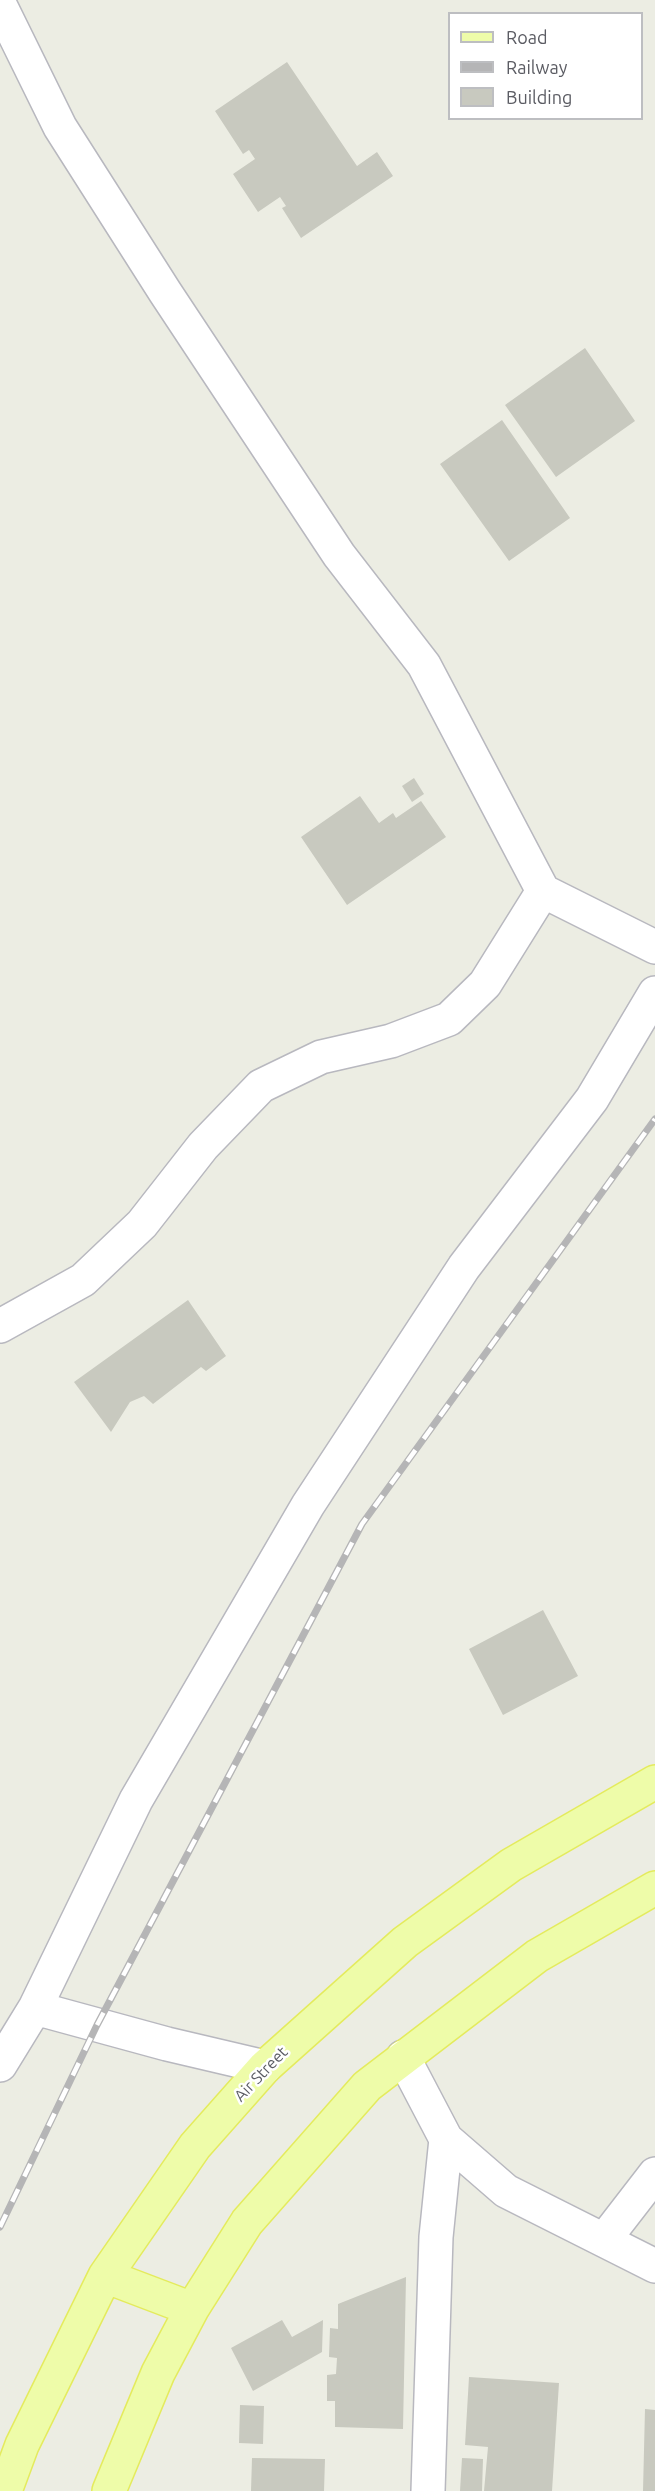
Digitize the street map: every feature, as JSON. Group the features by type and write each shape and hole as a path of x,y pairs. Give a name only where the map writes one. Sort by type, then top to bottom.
{"main road":[{"name":"Air Street","path":"6,2491 22,2445 105,2276 195,2146 265,2067 405,1942 511,1865 655,1782"},
{"path":"109,2491 158,2373 192,2309 247,2222 367,2086 537,1956 655,1888"},
{"path":"105,2276 192,2309"}],"street":[{"path":"0,5 60,127 159,282 339,555 424,665 543,891 655,947"},
{"path":"0,1326 83,1280 142,1224 203,1146 261,1086 321,1057 391,1041 449,1019 484,984 543,891"},
{"path":"0,2065 35,2008 136,1800 308,1505 464,1267 592,1099 655,993"},
{"path":"35,2008 166,2044 265,2067"},
{"path":"403,2057 446,2139 506,2191 655,2266"},
{"path":"428,2491 436,2237 446,2139"},
{"path":"604,2240 655,2174"}],"building":[{"path":"287,62 357,166 377,152 393,176 301,238 282,208 286,206 280,197 258,212 233,174 255,159 249,150 243,154 215,111"},
{"path":"585,348 635,421 556,477 505,405"},
{"path":"502,420 570,518 509,561 440,464"},
{"path":"414,778 424,794 412,802 402,786"},
{"path":"360,796 379,823 393,813 396,818 421,801 446,837 347,905 301,837"},
{"path":"188,1300 226,1356 206,1371 201,1367 153,1404 144,1396 130,1402 111,1432 74,1382"},
{"path":"543,1610 578,1676 503,1715 469,1649"},
{"path":"406,2277 403,2429 335,2427 335,2401 327,2401 327,2375 336,2374 337,2358 329,2357 330,2328 338,2329 338,2304"},
{"path":"282,2320 292,2337 323,2320 322,2352 253,2391 231,2348"},
{"path":"469,2377 559,2383 552,2491 484,2491 488,2447 465,2445"},
{"path":"240,2405 264,2406 263,2444 239,2443"},
{"path":"645,2409 655,2410 655,2491 643,2491"},
{"path":"252,2458 325,2459 324,2491 251,2491"},
{"path":"462,2458 483,2459 482,2491 460,2491"}],"railway":[{"path":"0,2227 97,2025 362,1524 655,1119"}]}
